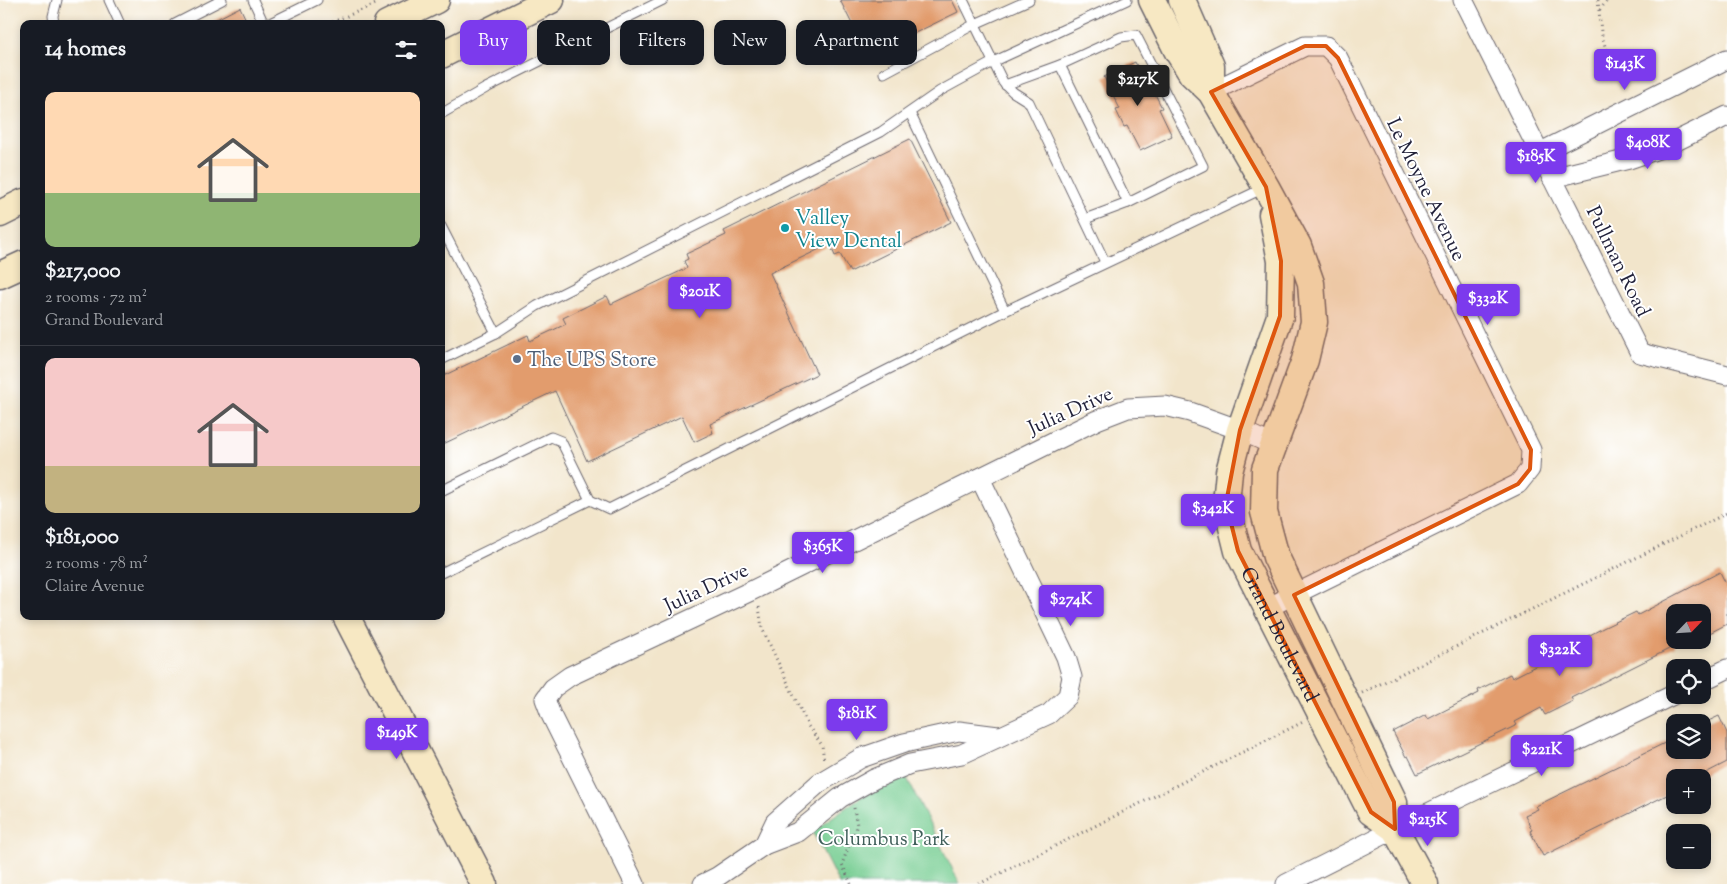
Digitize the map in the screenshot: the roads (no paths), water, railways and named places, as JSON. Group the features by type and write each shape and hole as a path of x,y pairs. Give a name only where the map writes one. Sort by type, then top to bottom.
{"street":[{"path":"395,20 436,0"},
{"path":"445,53 551,0"},
{"name":"Grand Boulevard","path":"1152,0 1177,50 1192,74 1211,92 1266,187 1298,246 1311,283 1314,322 1305,360 1265,469 1264,512 1276,557 1394,802 1395,829"},
{"path":"1182,0 1211,66 1211,92"},
{"name":"Pullman Road","path":"1463,0 1640,353 1727,375"},
{"name":"Le Moyne Avenue","path":"1211,92 1305,46 1326,46 1338,58 1530,450 1530,470 1518,484 1267,608"},
{"path":"1539,153 1727,59"},
{"path":"1552,178 1638,156 1664,147 1727,116"},
{"name":"Grand Boulevard","path":"1266,187 1281,261 1280,316 1240,430 1229,472 1226,503 1238,551 1371,812 1395,829 1425,884"},
{"path":"0,214 20,204"},
{"path":"0,275 20,266"},
{"name":"Julia Drive","path":"635,884 551,715 545,699 553,688 570,676 751,591 1097,420 1128,408 1165,406 1190,412 1240,430 1273,445"},
{"path":"703,884 717,877 764,845 798,832 846,794 874,779 910,764 962,754 1049,714 1068,696 1072,677 1066,657 980,478"},
{"path":"351,620 484,884"},
{"path":"1711,677 1727,669"},
{"path":"1286,884 1395,829 1666,698"},
{"path":"764,845 775,822 819,783 861,758 904,743 959,731 998,736"}],"lane":[{"path":"54,20 56,0"},
{"path":"109,0 118,20"},
{"path":"183,20 222,0"},
{"path":"252,0 262,20"},
{"path":"276,20 317,0"},
{"path":"445,112 486,88 663,0"},
{"path":"963,0 1005,85 1029,102 1105,262"},
{"path":"884,73 975,24 1029,0"},
{"path":"445,358 496,333 537,306 881,132 940,91 993,62 1113,3 1127,0"},
{"path":"1005,85 1060,65 1122,37 1136,35 1203,166 1128,203 1085,219"},
{"path":"1060,65 1128,203"},
{"path":"910,113 1005,311"},
{"path":"445,488 552,437 561,441 590,500 609,509 1005,311 1266,187"},
{"path":"445,239 496,333"},
{"path":"445,571 590,500"}],"place":[{"name":"Valley View Dental","path":"785,228"},
{"name":"The UPS Store","path":"517,359"}],"park label":[{"name":"Columbus Park","path":"884,838"}]}
